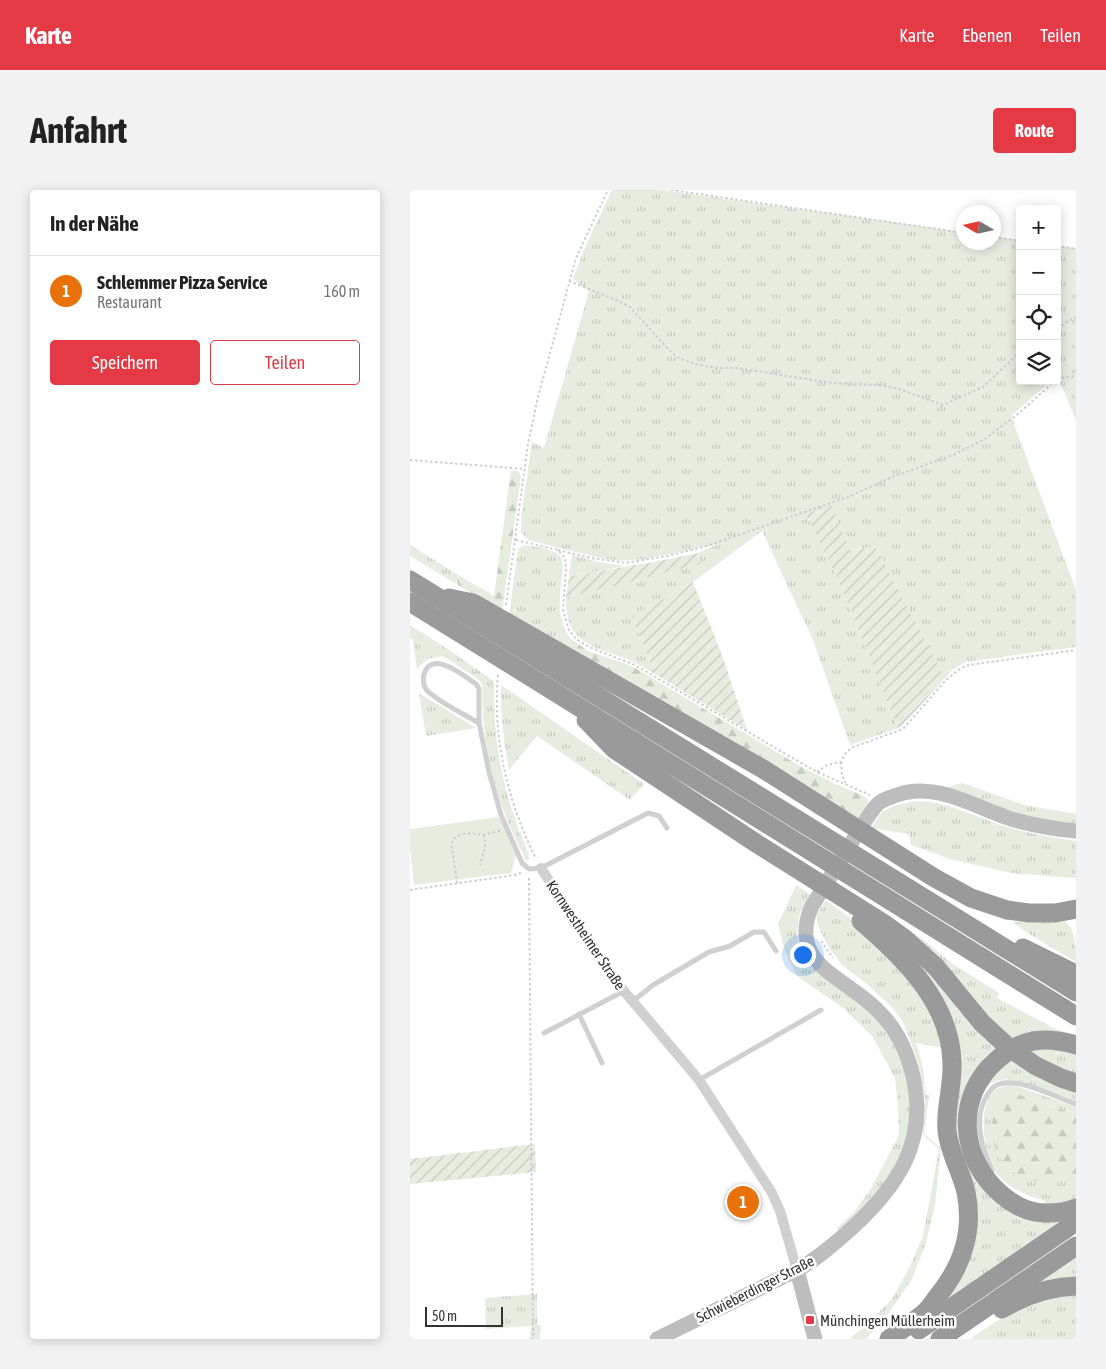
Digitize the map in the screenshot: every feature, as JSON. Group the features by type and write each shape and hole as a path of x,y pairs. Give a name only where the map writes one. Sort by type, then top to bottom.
{"highway":[{"path":"410,580 435,596 494,617 515,636 962,922 1076,992"},
{"path":"410,602 487,650 505,669 566,700 1076,1016"},
{"path":"515,636 763,769 933,877 971,898 1007,910 1029,913 1071,913"},
{"path":"566,700 614,749 883,924 924,956 936,967 982,1023 1008,1047 1036,1066 1076,1083"},
{"path":"830,889 852,913 911,969 936,1005 950,1042 953,1079 947,1130 950,1145 966,1190 969,1225 966,1244 954,1274 939,1296 924,1313 889,1339"},
{"path":"962,922 1035,953 1076,974"},
{"path":"1076,1045 1055,1040 1040,1040 1012,1048 990,1066 978,1080 969,1102 967,1116 970,1144 975,1160 994,1188 1010,1201 1032,1212 1053,1213 1076,1208"},
{"path":"905,1339 1076,1222"},
{"path":"940,1339 1076,1246"},
{"path":"968,1320 987,1318 1022,1298 1045,1289 1076,1286"}],"street":[{"path":"877,805 905,792 924,791 970,803 1013,819 1040,826 1076,831"},
{"name":"Schwieberdinger Straße","path":"658,1339 814,1260 869,1213 903,1168 915,1132 915,1087 910,1066 895,1031 857,992 820,964 807,944 806,933 806,921 812,906 877,805"},
{"name":"Kornwestheimer Straße","path":"541,868 598,957 632,1001 699,1080 772,1193 780,1211 815,1339"}],"lane":[{"name":"Kornwestheimer Straße","path":"479,723 432,695 425,688 424,676 427,668 432,664 440,663 458,672 476,684 479,689 479,723 498,806 522,863 529,869"},
{"path":"529,869 541,868 648,813 659,816 667,828"},
{"name":"Kornwestheimer Straße","path":"632,1001 708,952 730,946 754,932 764,932 776,952"},
{"path":"544,1033 624,991"},
{"path":"699,1080 821,1010"},
{"path":"579,1014 602,1062"},
{"path":"994,1188 992,1172 982,1145 980,1120 980,1110 990,1090 1001,1083 1015,1083 1076,1104"}],"path":[{"path":"494,617 515,540 538,397 576,258 608,190"},
{"path":"671,190 956,232"},
{"path":"1001,238 1016,240"},
{"path":"1061,247 1076,249"},
{"path":"569,281 630,306 669,350 680,359 716,368 747,369 832,383 881,385 943,404 983,387 1016,356"},
{"path":"1061,326 1076,317"},
{"path":"1061,378 1076,376"},
{"path":"515,540 600,560 625,563 704,547 848,497 892,477 954,455 985,439 1019,413 1050,385"},
{"path":"410,460 525,469"},
{"path":"558,550 565,558 566,568 562,610 569,630 576,639 589,648 636,665 776,749 818,772 863,791 877,805"},
{"path":"846,785 842,776 841,762 851,748 903,729 946,680 962,668 976,664 1076,650"},
{"path":"505,669 497,704 505,771 515,809 528,844 541,868"},
{"path":"818,772 827,766 841,762"},
{"path":"458,883 452,846 455,837 476,833 483,835 507,830"},
{"path":"480,865 485,847 485,837 483,835"},
{"path":"410,890 515,875 529,869 533,1339"},
{"path":"820,940 837,963"}],"green space":[{"path":"612,190 662,190 956,231 956,250 1001,250 1001,238 1016,240 1016,385 1046,385 1011,416 1076,590 1076,647 965,662 952,670 945,678 875,546 850,551 806,514 841,586 898,728 850,745 813,640 762,531 693,582 632,617 655,674 632,661 590,645 582,640 570,624 566,598 701,564 698,553 718,544 645,559 619,561 528,540 521,532 521,518 532,442 544,448 589,291 573,279 586,245"},
{"path":"1061,246 1076,248 1076,420 1061,385"},
{"path":"511,470 518,471 521,476 502,612 458,585 456,578 460,576 494,596"},
{"path":"831,505 850,551 875,546 945,678 902,726 898,728 841,586 806,514"},
{"path":"410,545 460,576 457,577 456,582 458,585 410,556"},
{"path":"524,545 550,550 559,555 562,560 560,609 563,624 570,638 561,643 509,616 518,549"},
{"path":"698,553 701,564 566,598 569,576"},
{"path":"572,555 599,562 625,566 569,576"},
{"path":"693,582 722,655 747,730 655,674 632,617"},
{"path":"410,625 494,681 494,713 506,792 529,855 529,860 526,860 503,810 493,777 486,743 482,684 478,679 443,656 427,659 417,669 413,641 410,638"},
{"path":"570,638 588,651 632,666 800,766 862,795 868,799 868,804 856,820 561,643"},
{"path":"501,685 644,784 630,800 537,736 509,770 501,707"},
{"path":"419,693 476,728 426,736"},
{"path":"962,783 1024,805 1076,814 1076,826 1043,822 941,789"},
{"path":"915,801 937,803 1000,825 1076,841 1076,878 1011,873 950,859 911,845 909,834 871,828 881,813 893,806"},
{"path":"499,817 516,855 511,873 414,885 410,829"},
{"path":"796,885 810,894 799,918 797,935 802,954 810,965 862,1002 890,1034 902,1060 909,1088 910,1125 905,1143 890,1178 841,1232 837,1228 855,1211 872,1187 899,1135 895,1078 873,1037 843,1008 797,976 785,951 778,925"},
{"path":"826,900 853,920 889,954 929,1008 944,1048 916,1043 922,1063 926,1095 929,1095 924,1134 941,1148 935,1205 926,1243 912,1279 885,1318 866,1339 850,1339 892,1299 909,1268 923,1236 939,1149 922,1134 925,1096 918,1062 904,1024 893,1008 867,984 842,965 826,943 817,924 817,914"},
{"path":"1063,920 1073,933 1076,962 1015,924 1015,922"},
{"path":"894,921 921,938 953,964 999,993 997,998 1066,1033 1033,1034 1030,1031 1008,1040"},
{"path":"895,938 959,1004 956,1008 999,1046 983,1059 984,1061 965,1097 990,1194 1076,1214 938,1308 959,1277 966,1173 954,1127 959,1065"},
{"path":"1050,1048 1076,1052 1076,1077 1026,1052"},
{"path":"1014,1058 1076,1088 1076,1101 1023,1083 1008,1080 995,1081 985,1090 978,1105 981,1088"},
{"path":"1009,1085 1076,1107 1076,1114 1029,1099 1014,1092 993,1136 997,1152 1008,1168 1060,1180 1076,1173 1076,1202 1045,1208 1045,1201 1014,1188 998,1175 993,1167 984,1134 985,1111 987,1101 992,1093"},
{"path":"1009,1092 1014,1092 1029,1099 1076,1114 1076,1173 1056,1181 1034,1181 1015,1173 1001,1160 993,1140 993,1119 1001,1100"},
{"path":"978,1108 977,1133 974,1133"},
{"path":"535,1144 536,1172 410,1184 410,1159"},
{"path":"1076,1254 1076,1279 1043,1282 1041,1280"},
{"path":"537,1294 537,1325 541,1325 540,1339 530,1339 531,1326 486,1329 485,1298"},
{"path":"1076,1294 1076,1339 970,1339 1009,1313 1030,1302 1053,1295"}],"place":[{"name":"Schlemmer Pizza Service","path":"743,1202"},
{"name":"Münchingen Müllerheim","path":"810,1320"}]}
